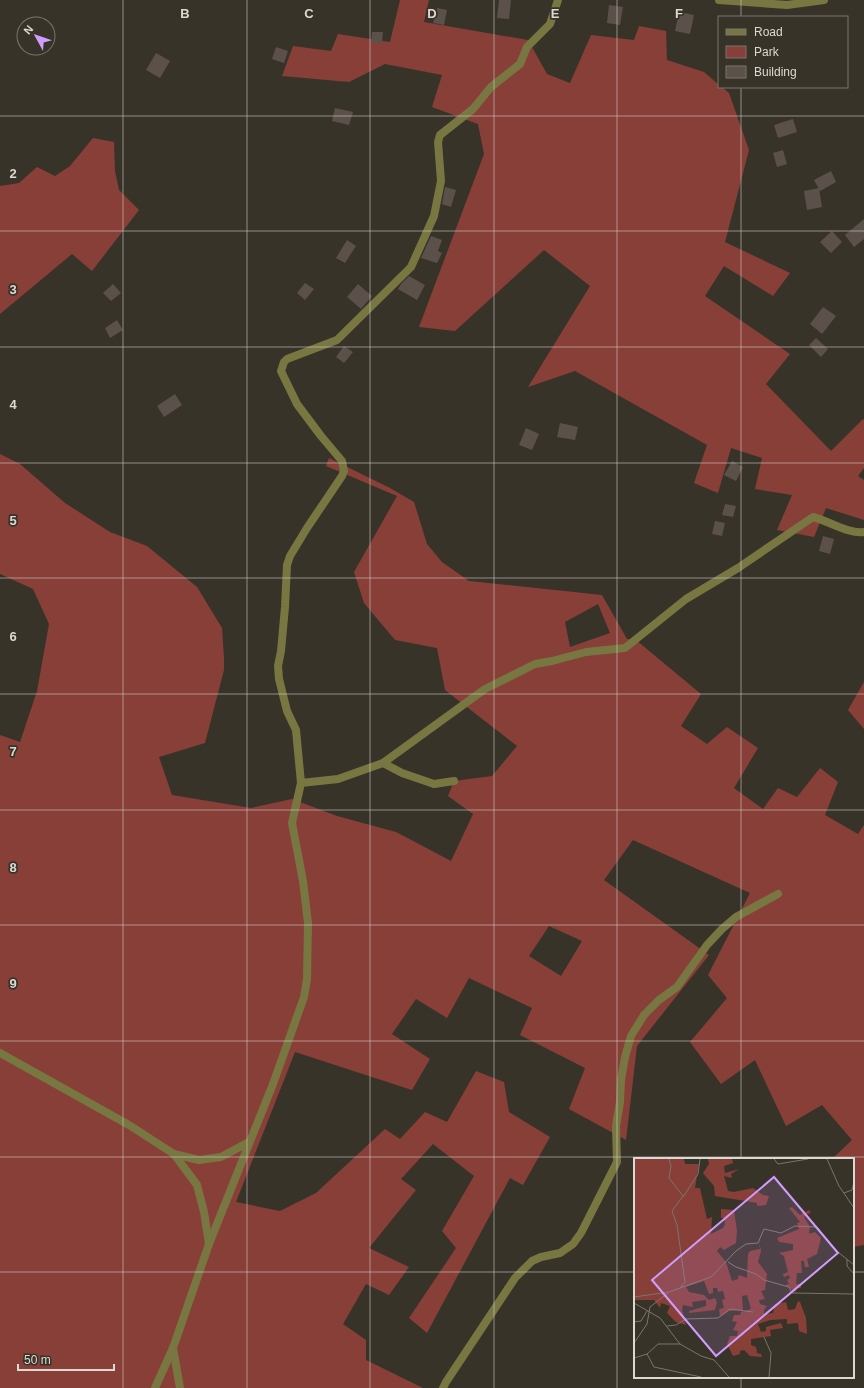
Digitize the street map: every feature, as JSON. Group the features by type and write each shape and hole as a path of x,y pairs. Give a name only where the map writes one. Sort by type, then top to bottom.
{"street":[{"path":"156,1388 173,1348 209,1244 273,1084 304,997 307,979 308,923 303,881 292,823 302,783 296,730 287,711 278,679 278,666 281,651 285,606 286,569 290,556 344,471 342,461 297,404 281,371 284,362 287,359 337,340 411,267 434,216 441,181 438,142 440,136 473,109 491,87 522,62 527,47 550,24 558,0"},
{"path":"719,0 787,5 824,0"},
{"path":"302,783 338,779 383,763 485,689 535,664 586,652 626,648 686,599 738,568 813,517 843,528 864,532"},
{"path":"383,763 402,773 434,784 454,781"},
{"path":"444,1388 446,1382 515,1278 532,1261 542,1257 560,1254 573,1244 581,1233 617,1162 616,1126 625,1057 631,1036 644,1015 659,1000 677,987 707,945 722,929 736,917 778,894"},
{"path":"0,1053 129,1125 174,1154 199,1160 221,1157 250,1142"},
{"path":"174,1154 197,1185 204,1212 209,1244"},
{"path":"173,1348 180,1388"}],"green space":[{"path":"400,0 429,0 424,22 528,40 547,74 570,83 591,35 634,40 639,26 666,31 667,60 704,72 718,84 718,88 723,88 729,93 749,150 725,242 790,273 773,296 724,266 705,296 790,354 766,384 831,451 863,419 864,420 864,468 858,476 864,480 864,520 826,508 814,537 777,530 792,495 755,489 762,458 731,448 718,493 694,483 707,445 575,371 528,387 590,286 544,250 455,331 419,327 484,154 478,124 432,107 442,75 385,64 349,82 282,76 293,46 331,51 338,34 390,42"},
{"path":"93,138 114,142 115,171 119,190 139,210 92,271 72,254 0,314 0,186 19,183 37,167 55,176 70,166"},
{"path":"0,454 20,464 65,503 110,532 147,546 197,587 222,628 224,670 205,743 159,757 172,795 251,808 292,799 337,816 396,832 451,861 473,814 448,796 454,781 492,776 517,746 445,690 437,648 395,640 364,603 354,572 397,496 326,466 329,458 390,488 414,502 427,544 442,562 469,581 602,595 627,639 636,640 701,694 681,726 707,744 727,727 758,748 734,788 763,809 778,788 797,797 820,768 838,782 825,815 858,834 864,825 864,1245 854,1247 854,1158 833,1158 852,1140 822,1105 786,1126 755,1060 721,1084 690,1042 727,998 708,975 750,893 633,840 604,880 709,955 637,1046 626,1140 569,1109 585,1068 520,1035 532,1008 469,978 447,1018 416,999 392,1034 430,1059 412,1090 295,1052 236,1202 280,1211 316,1193 385,1129 400,1139 425,1112 447,1122 476,1071 504,1082 509,1112 550,1137 523,1185 510,1178 427,1333 409,1318 456,1248 442,1231 474,1176 433,1144 401,1179 416,1190 369,1248 409,1267 389,1295 366,1284 343,1324 366,1340 366,1360 423,1388 0,1388 0,735 20,742 37,691 49,624 33,589 0,574","holes":["598,604 610,633 570,647 565,622","549,926 582,941 561,976 529,956"]},
{"path":"864,682 864,729 848,710"}],"building":[{"path":"499,0 511,0 509,19 497,18"},
{"path":"609,5 623,7 620,25 607,23"},
{"path":"437,8 447,10 444,25 433,23"},
{"path":"679,12 694,15 690,34 675,31"},
{"path":"372,32 383,32 382,43 371,43"},
{"path":"276,47 288,51 284,63 272,59"},
{"path":"156,53 170,61 160,78 146,70"},
{"path":"335,108 353,112 349,125 332,121"},
{"path":"793,119 797,132 778,138 774,125"},
{"path":"783,150 787,164 777,167 773,153"},
{"path":"831,171 836,182 820,191 814,180"},
{"path":"445,187 456,190 451,207 442,204"},
{"path":"819,188 822,207 807,210 804,191"},
{"path":"864,219 864,239 854,247 845,235"},
{"path":"832,231 842,242 831,253 820,242"},
{"path":"431,236 442,240 438,251 442,253 437,263 421,258"},
{"path":"347,240 356,246 345,263 336,258"},
{"path":"409,276 425,285 417,300 398,289"},
{"path":"305,283 314,289 305,300 297,293"},
{"path":"113,284 121,293 111,301 103,293"},
{"path":"358,284 372,296 361,309 347,297"},
{"path":"823,307 836,316 822,334 810,324"},
{"path":"117,320 123,330 110,338 105,328"},
{"path":"816,338 828,349 821,357 809,345"},
{"path":"344,346 353,352 344,363 336,357"},
{"path":"175,394 182,405 164,417 157,406"},
{"path":"560,423 578,427 575,440 557,437"},
{"path":"526,428 539,434 532,450 519,445"},
{"path":"732,461 743,467 736,481 724,475"},
{"path":"725,504 736,506 733,517 722,515"},
{"path":"715,521 725,523 722,536 712,534"},
{"path":"823,536 834,539 830,554 819,551"}]}
